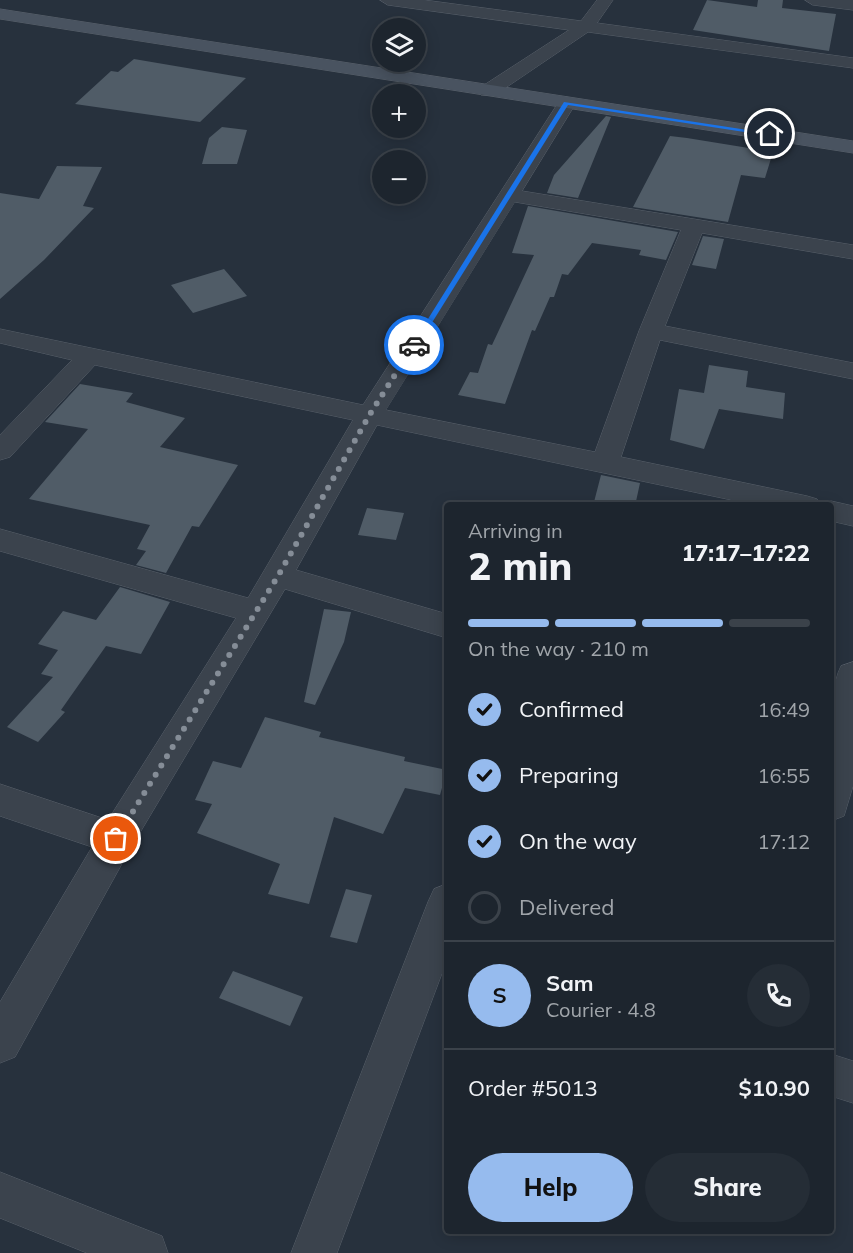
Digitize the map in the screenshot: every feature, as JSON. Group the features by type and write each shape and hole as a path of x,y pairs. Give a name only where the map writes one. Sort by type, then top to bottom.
{"street":[{"path":"388,0 853,63"},
{"path":"488,91 586,26 605,0"},
{"path":"813,0 853,5"},
{"path":"0,14 853,147"},
{"path":"0,1042 116,839 278,576 370,414 511,195 567,103"},
{"path":"511,195 853,252"},
{"path":"606,460 651,331 694,225"},
{"path":"651,331 853,371"},
{"path":"0,336 89,357 606,460 790,502"},
{"path":"0,451 89,357"},
{"path":"834,512 853,516"},
{"path":"0,540 256,612"},
{"path":"278,576 444,625"},
{"path":"834,788 853,675"},
{"path":"0,800 116,839"},
{"path":"314,1253 443,926"},
{"path":"834,1076 853,1082"},
{"path":"0,1195 145,1253"}],"building":[{"path":"707,0 757,7 758,0 783,0 782,8 836,14 829,51 693,30"},
{"path":"134,59 246,78 200,122 75,104 111,71 118,72"},
{"path":"606,116 611,117 578,198 547,193 554,175"},
{"path":"222,127 247,130 237,164 202,164 209,138"},
{"path":"670,136 773,152 765,178 741,175 728,222 633,207"},
{"path":"57,166 102,167 83,206 94,208 44,260 0,299 0,193 39,199"},
{"path":"528,206 678,232 666,260 639,255 641,250 592,243 568,275 562,274 554,297 550,297 535,331 532,330 505,404 458,395 470,372 478,373 488,344 492,345 534,255 512,253"},
{"path":"703,236 724,239 716,269 692,265"},
{"path":"224,269 247,296 193,313 171,285"},
{"path":"709,365 748,371 746,387 785,393 783,419 719,409 704,449 670,440 679,389 704,393"},
{"path":"80,384 133,393 126,402 185,418 160,447 238,465 199,527 192,526 166,573 136,565 146,551 137,549 150,525 29,499 88,429 45,422"},
{"path":"601,475 640,483 636,502 594,502"},
{"path":"367,508 404,513 396,540 358,535"},
{"path":"120,587 170,602 141,654 106,646 61,710 65,712 38,742 7,727 53,677 41,674 58,650 38,644 63,611 96,620"},
{"path":"324,609 351,612 344,642 315,705 304,702"},
{"path":"265,717 321,732 319,737 405,757 404,761 444,769 444,781 440,795 405,788 383,834 334,817 309,904 268,894 280,864 197,833 212,804 195,800 213,761 241,768"},
{"path":"346,889 372,895 357,943 330,937"},
{"path":"233,971 303,997 290,1026 219,998"}],"way so far":[{"path":"116,839 278,576 370,414 414,345"}],"route":[{"path":"414,345 511,195 567,103 770,134"}]}
